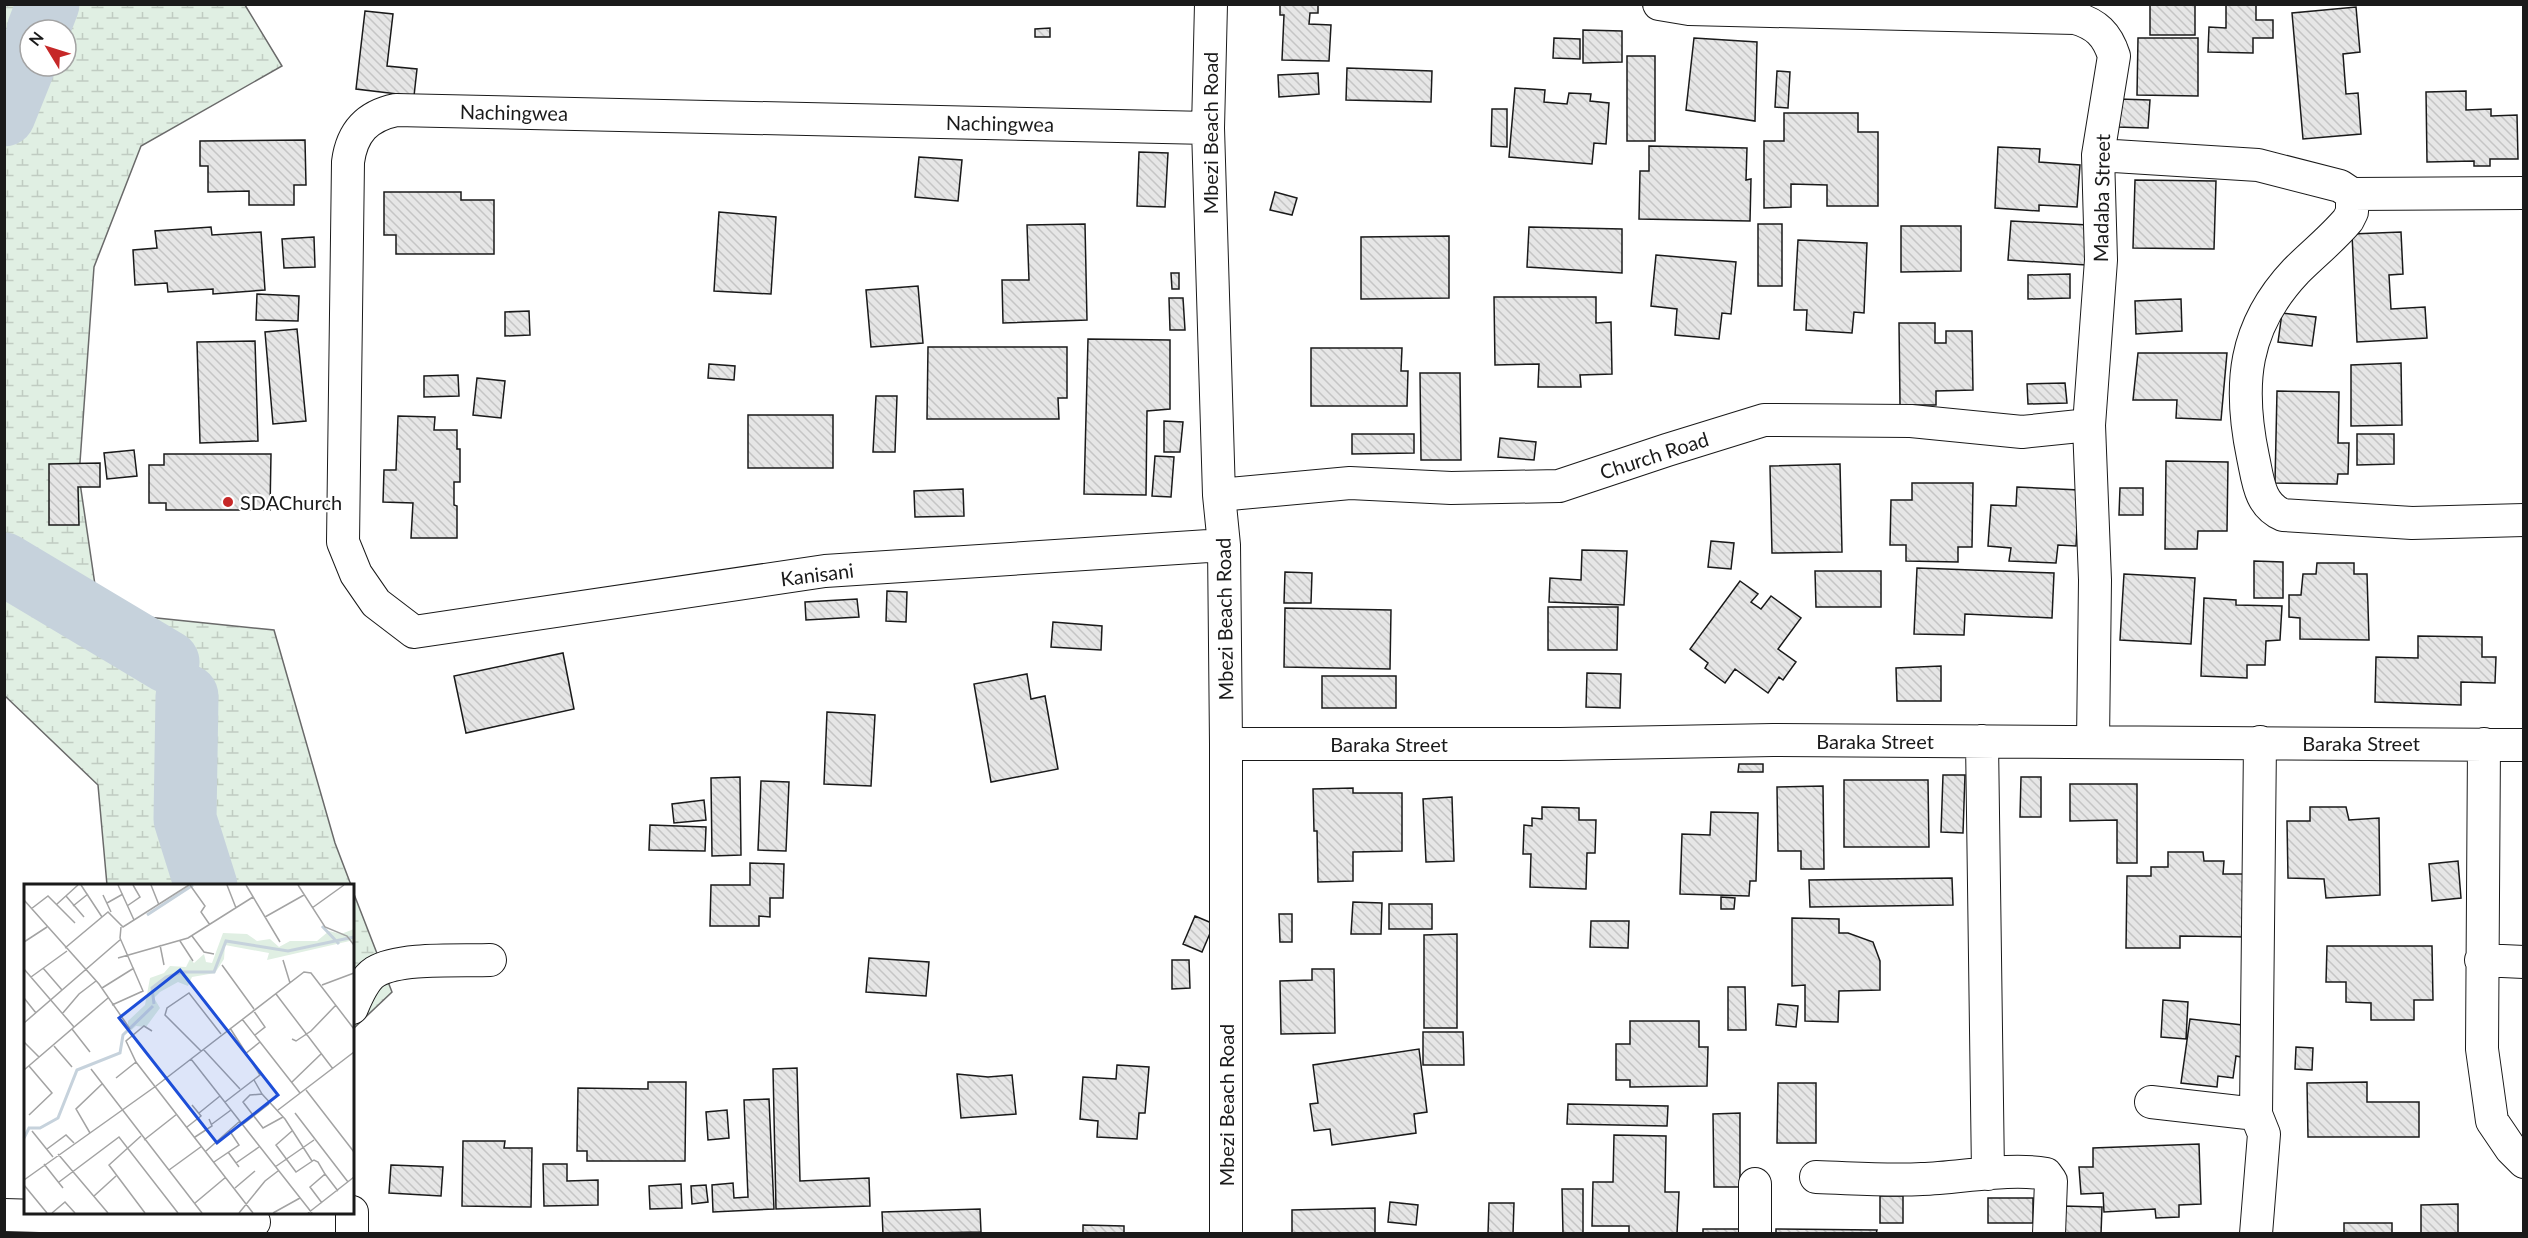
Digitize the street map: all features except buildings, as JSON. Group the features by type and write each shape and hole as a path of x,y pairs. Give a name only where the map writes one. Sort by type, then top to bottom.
{"street":[{"name":"Mbezi Beach Road","path":"1210,4 1208,128 1219,495 1224,545 1226,1233"},
{"name":"Madaba Street","path":"1679,6 2075,18 2089,22 2110,42 2114,56 2098,155 2101,260 2089,425 2095,580 2093,742"},
{"name":"Nachingwea","path":"414,632 376,603 356,574 343,543 348,162 350,146 357,132 367,121 381,113 396,110 1208,128"},
{"path":"2098,155 2258,165 2340,186 2352,194 2523,193"},
{"path":"2352,194 2352,212 2348,220 2296,272 2274,298 2259,323 2249,356 2245,405 2263,498 2274,511 2283,515 2412,523 2523,520"},
{"name":"Church Road","path":"1219,495 1350,483 1451,488 1559,486 1764,420 1911,421 2022,432 2089,425"},
{"name":"Kanisani","path":"414,632 825,571 1224,545"},
{"name":"Baraka Street","path":"1226,744 1560,744 1773,740 2523,745"},
{"path":"1982,741 1988,1174"},
{"path":"2256,1233 2264,1134 2256,1114 2260,742"},
{"path":"2484,744 2482,1048 2492,1120 2511,1149 2523,1162"},
{"path":"354,1004 373,973 397,963 490,960"},
{"path":"2481,960 2523,962"},
{"path":"2151,1102 2256,1114"},
{"path":"1816,1177 1920,1179 2037,1172 2046,1174 2050,1181 2049,1233"},
{"path":"1755,1184 1755,1233"},
{"path":"352,1214 352,1233"},
{"path":"4,1215 254,1222"}],"green space":[{"path":"4,5 245,5 282,66 141,146 94,267 79,476 99,612 274,630 335,843 351,884 107,884 98,785 5,696"},
{"path":"354,894 392,992 354,1028"}],"waterway":[{"path":"43,18 48,4"},
{"path":"4,115 19,78"},
{"path":"4,564 168,662"},
{"path":"187,696 185,819 205,884"}],"place":[{"name":"SDAChurch","path":"228,502"}]}
